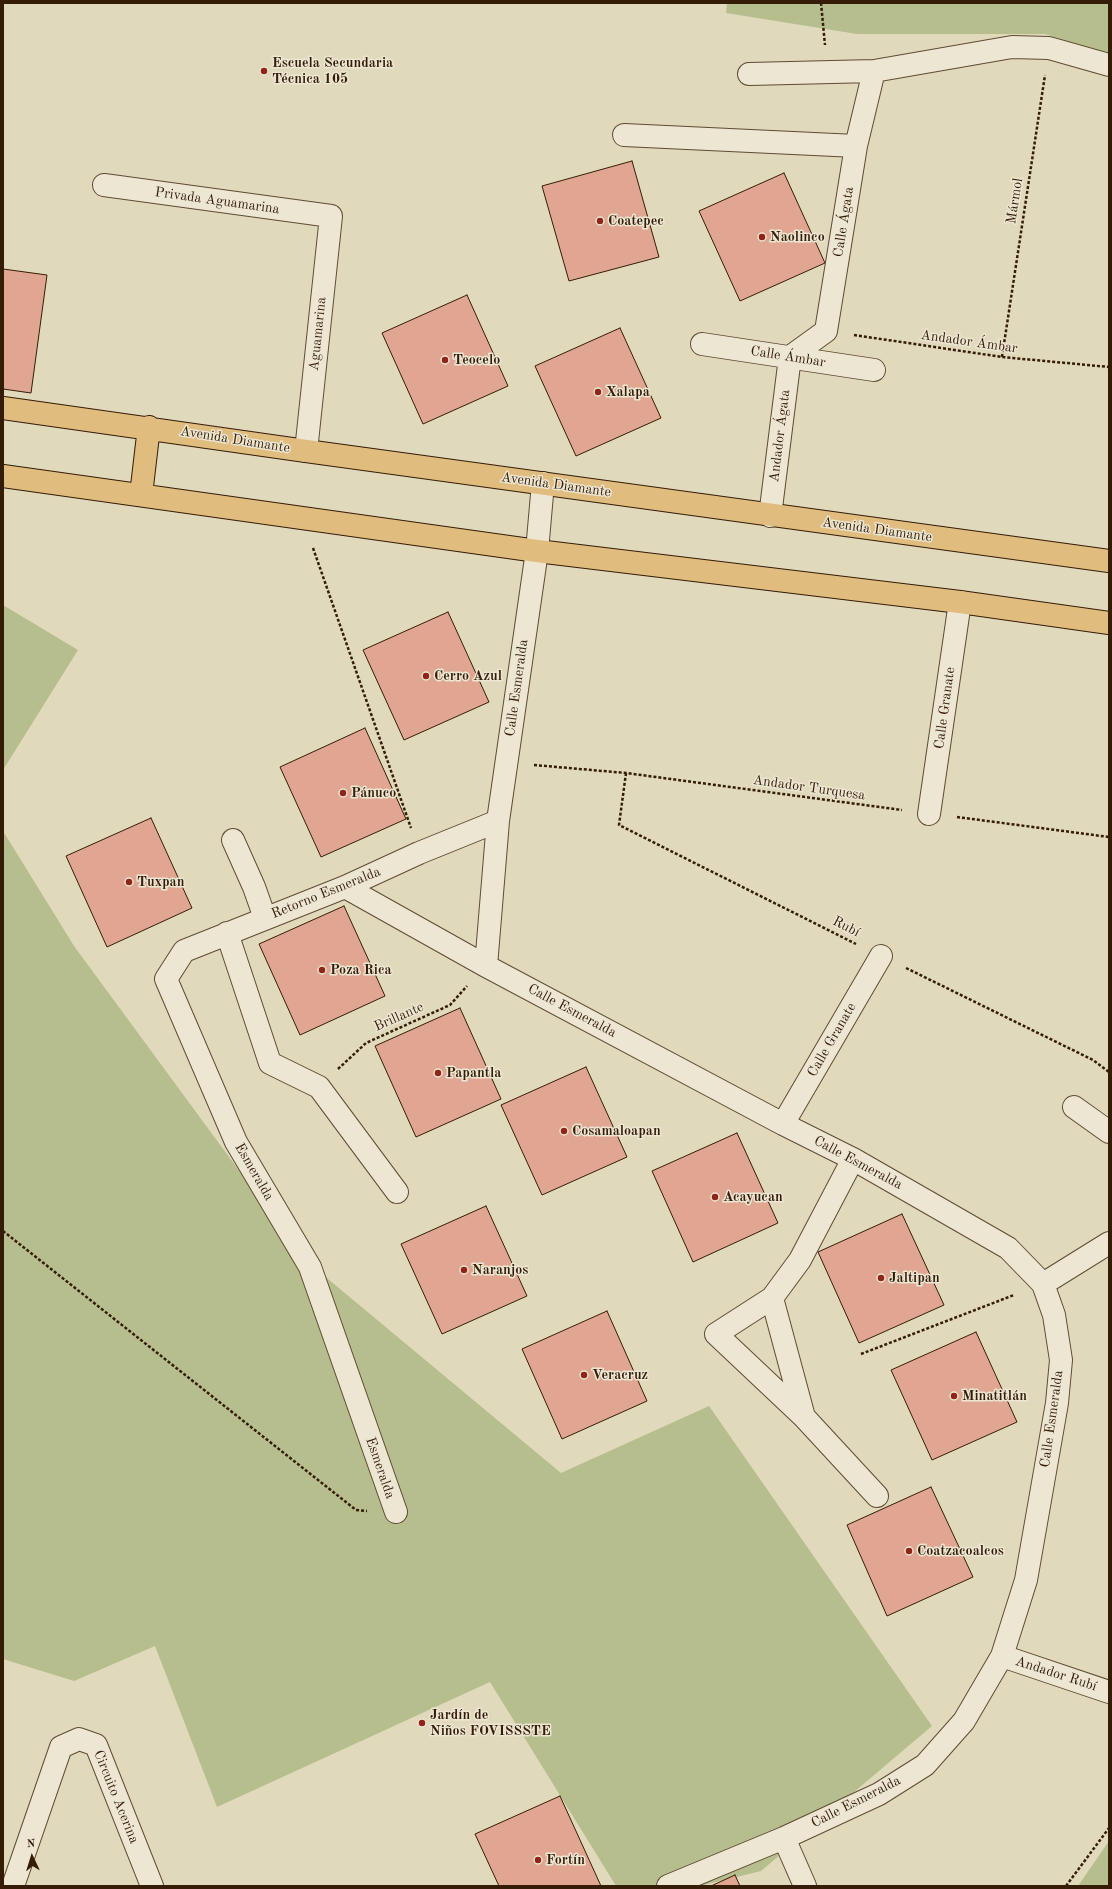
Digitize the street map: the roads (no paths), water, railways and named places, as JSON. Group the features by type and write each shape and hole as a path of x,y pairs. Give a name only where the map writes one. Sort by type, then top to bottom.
{"main road":[{"name":"Avenida Diamante","path":"3,408 149,427 306,451 770,516 1109,561"},
{"path":"141,495 149,427"},
{"path":"3,476 537,551 960,602 1109,623"}],"street":[{"path":"749,74 874,71 1012,47 1049,48 1109,65"},
{"name":"Calle Ágata","path":"790,357 826,331 856,146 874,71"},
{"path":"624,135 856,146"},
{"name":"Privada Aguamarina","path":"104,185 331,216"},
{"name":"Aguamarina","path":"306,451 331,216"},
{"name":"Calle Ámbar","path":"702,344 874,370"},
{"name":"Andador Ágata","path":"770,516 790,357"},
{"name":"Calle Esmeralda","path":"486,966 498,821 537,551 543,483"},
{"name":"Calle Granate","path":"929,814 960,602"},
{"name":"Retorno Esmeralda","path":"166,979 184,952 227,933 345,887 419,853 498,821"},
{"path":"233,840 254,886 265,918"},
{"name":"Calle Esmeralda","path":"345,887 486,966 783,1124 853,1159 1008,1248 1043,1284 1054,1315 1060,1360 1057,1403 1026,1580 1002,1656 964,1721 925,1765 879,1794 784,1838 668,1886"},
{"path":"227,933 270,1063 319,1087 397,1192"},
{"name":"Calle Granate","path":"783,1124 881,956"},
{"name":"Esmeralda","path":"166,979 236,1142 310,1267 396,1512"},
{"path":"1074,1107 1109,1132"},
{"path":"853,1159 800,1260 772,1298 716,1334 804,1416 877,1496"},
{"path":"1043,1284 1109,1243"},
{"path":"772,1298 804,1416"},
{"name":"Andador Rubí","path":"1002,1656 1109,1692"},
{"name":"Circuito Acerina","path":"13,1886 61,1747 79,1739 96,1745 152,1886"},
{"path":"784,1838 805,1886"}],"place":[{"name":"Escuela Secundaria Técnica 105","path":"264,71"},
{"name":"Coatepec","path":"600,221"},
{"name":"Naolinco","path":"762,237"},
{"name":"Teocelo","path":"445,360"},
{"name":"Xalapa","path":"598,392"},
{"name":"Cerro Azul","path":"426,676"},
{"name":"Pánuco","path":"343,793"},
{"name":"Tuxpan","path":"129,882"},
{"name":"Poza Rica","path":"322,970"},
{"name":"Papantla","path":"438,1073"},
{"name":"Cosamaloapan","path":"564,1131"},
{"name":"Acayucan","path":"715,1197"},
{"name":"Naranjos","path":"464,1270"},
{"name":"Jaltipan","path":"881,1278"},
{"name":"Veracruz","path":"584,1375"},
{"name":"Minatitlán","path":"954,1396"},
{"name":"Coatzacoalcos","path":"909,1551"},
{"name":"Jardín de Niños FOVISSSTE","path":"422,1723"},
{"name":"Fortín","path":"538,1860"}]}
